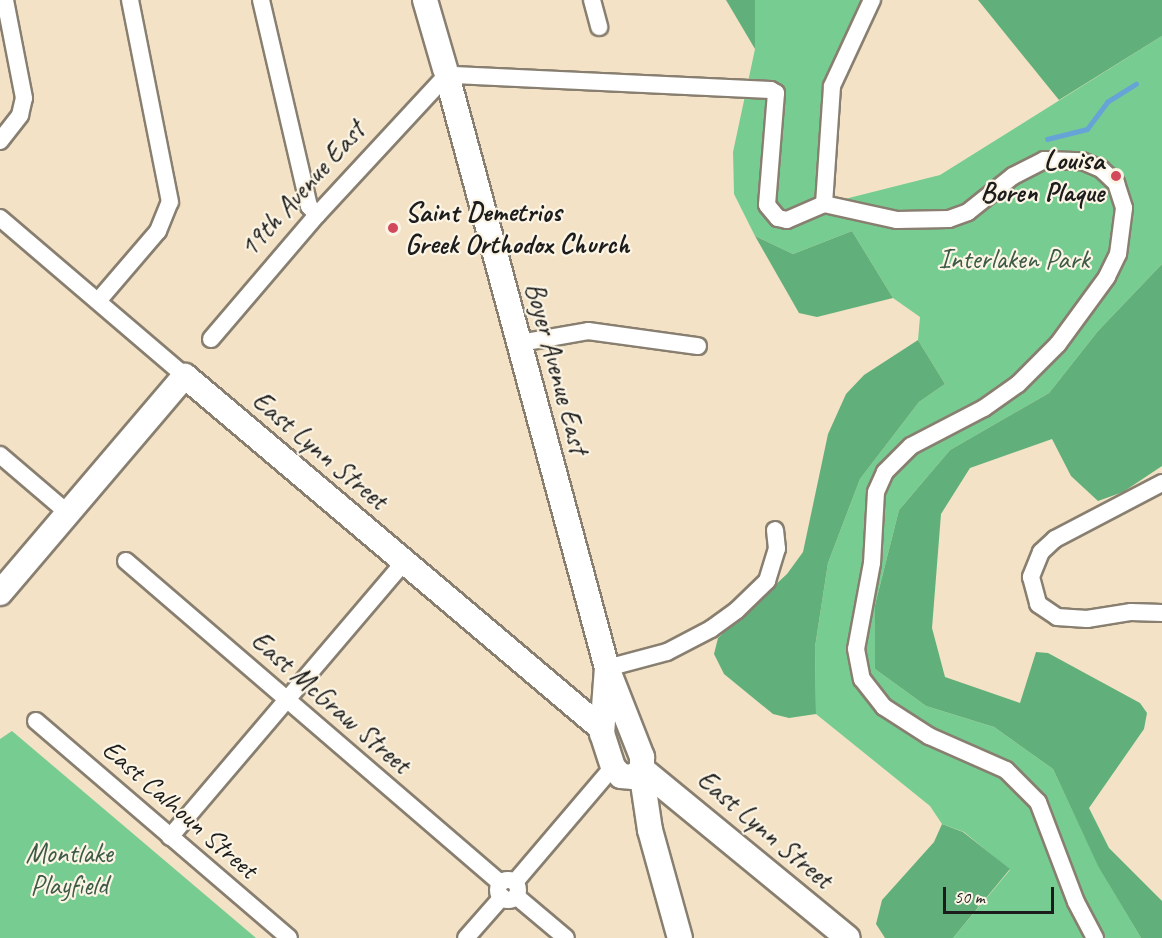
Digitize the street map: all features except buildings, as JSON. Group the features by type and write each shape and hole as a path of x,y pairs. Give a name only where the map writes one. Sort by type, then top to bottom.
{"street":[{"path":"0,141 20,115 24,98 21,67 5,0"},
{"path":"98,301 158,231 170,202 130,0"},
{"path":"261,0 309,206 317,215"},
{"name":"Boyer Avenue East","path":"425,0 607,668 642,757 641,769"},
{"path":"592,0 600,27"},
{"path":"824,204 832,86 872,0"},
{"path":"447,77 750,87 776,93 767,205 778,218 787,220 824,204 897,220 949,219 968,212 1027,167 1058,160 1082,161 1101,169 1122,195 1124,222 1118,254 1107,277 1058,344 1018,384 984,408 911,446 885,472 876,492 872,563 856,649 862,679 884,707 928,736 1006,770 1038,801 1076,902 1095,938"},
{"name":"19th Avenue East","path":"211,339 317,215 447,77"},
{"name":"East Lynn Street","path":"0,218 601,727"},
{"path":"520,343 588,331 698,346"},
{"path":"0,593 185,376"},
{"path":"0,455 68,513"},
{"path":"1162,483 1054,539 1041,552 1031,577 1038,604 1057,616 1087,619 1131,612 1162,613"},
{"path":"607,668 667,652 711,629 737,610 767,581 777,549 775,530"},
{"name":"East McGraw Street","path":"126,561 566,938"},
{"path":"170,837 404,562"},
{"name":"Boyer Avenue East","path":"601,727 607,668"},
{"path":"628,718 611,714 601,727 614,769 650,830"},
{"name":"East Calhoun Street","path":"36,721 289,938"},
{"path":"466,938 614,769"},
{"path":"614,769 627,778 641,769 650,830 680,938"},
{"name":"East Lynn Street","path":"641,769 704,818 843,937"},
{"path":"650,830 672,811 704,818"}],"green space":[{"path":"726,0 755,0 755,49"},
{"name":"Interlaken Park","path":"755,0 872,0 842,59 825,204 940,175 1162,36 1162,264 1098,331 1049,393 950,450 899,510 875,605 875,669 926,706 994,727 1053,769 1098,865 1141,938 953,938 1010,870 964,832 942,824 930,806 816,714 815,647 828,563 860,479 919,402 945,384 918,340 920,317 893,298 852,231 793,254 755,236 734,194 733,152 755,49"},
{"path":"978,0 1162,0 1162,36 1059,100"},
{"path":"852,231 893,298 817,317 799,313 755,236 793,254"},
{"path":"1162,264 1162,466 1123,492 1098,501 1071,476 1052,439 970,468 941,514 932,628 945,677 1020,703 1036,652 1048,653 1140,703 1147,713 1144,729 1089,808 1109,848 1162,901 1162,938 1141,938 1098,866 1053,769 994,727 926,706 875,669 875,605 899,510 950,450 1049,393 1098,331"},
{"path":"918,340 945,384 919,402 860,479 828,563 815,647 816,714 789,718 773,714 724,674 714,654 718,638 787,574 803,552 828,434 846,394 864,375"},
{"name":"Montlake Playfield","path":"12,731 256,938 0,938 0,739"},
{"path":"942,824 963,832 1010,869 953,938 885,938 876,924 882,900 934,842"}],"waterway":[{"path":"1047,139 1087,129 1107,102 1136,84"}],"place":[{"name":"Louisa Boren Plaque","path":"1116,176"},
{"name":"Saint Demetrios Greek Orthodox Church","path":"393,228"}]}
